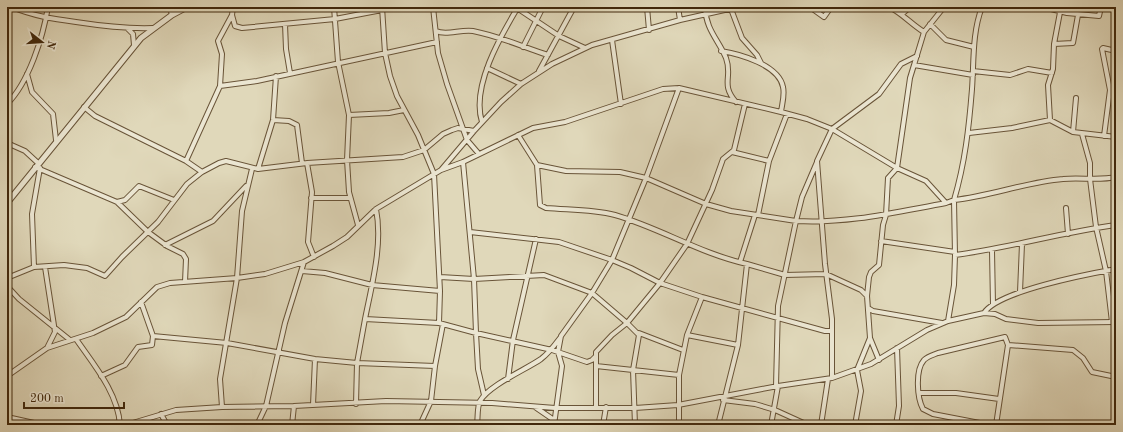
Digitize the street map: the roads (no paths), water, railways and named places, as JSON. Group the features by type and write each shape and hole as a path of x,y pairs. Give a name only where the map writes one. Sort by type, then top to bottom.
{"street":[{"path":"12,7 26,13 46,18 128,29 153,28"},
{"path":"7,104 27,74 46,18 48,7"},
{"path":"170,7 172,14"},
{"path":"7,203 38,166 56,140 134,45 172,14 187,7"},
{"path":"186,161 220,86 222,54 218,41 232,15 233,7"},
{"path":"334,7 338,62 349,114 347,160 350,198 358,225"},
{"path":"362,7 362,13"},
{"path":"433,7 437,42 447,84 468,140 479,154"},
{"path":"482,122 479,103 487,68 516,7 559,36 585,48"},
{"path":"523,47 543,7"},
{"path":"539,71 574,7"},
{"path":"647,7 649,30"},
{"path":"678,7 680,20"},
{"path":"705,7 705,15 711,33 722,51 728,68 728,90 736,102"},
{"path":"441,170 482,122 521,84 539,71 585,48 680,20 738,7"},
{"path":"810,7 824,17 831,7"},
{"path":"889,7 901,11 910,7"},
{"path":"879,360 870,338 867,296 868,284 871,272 879,265 881,241 886,215 888,178 897,168 910,78 924,32 944,7"},
{"path":"948,320 954,286 954,200 962,172 969,133 974,47 982,7"},
{"path":"1043,7 1060,9 1078,15 1099,16 1101,7"},
{"path":"232,15 235,26 238,28 335,18 382,8 385,53 390,76 434,174 441,324 430,401 420,425"},
{"path":"731,9 742,38 757,55 761,63 781,82 783,95 781,112"},
{"path":"1050,120 1048,89 1052,73 1054,44 1060,9"},
{"path":"901,11 906,20 924,32"},
{"path":"1054,44 1073,43 1078,15"},
{"path":"285,24 286,49 290,73"},
{"path":"930,24 946,40 974,47"},
{"path":"128,29 133,34 134,45"},
{"path":"436,31 442,33 458,30 472,31 500,38 548,55"},
{"path":"612,40 621,104"},
{"path":"220,86 276,76 437,42"},
{"path":"1104,136 1110,90 1102,49 1116,51"},
{"path":"722,51 761,63"},
{"path":"771,425 775,410 777,386 777,318 802,197 832,130 878,94 901,64 917,56"},
{"path":"914,65 973,73 1010,75 1028,69 1052,73"},
{"path":"487,68 521,84"},
{"path":"27,74 32,92 53,114 56,140"},
{"path":"258,169 274,120 276,76"},
{"path":"477,425 479,402 484,395 517,372 542,359 552,350 592,293 612,260 646,178 679,88"},
{"path":"7,376 47,348 76,339 126,317 157,287 170,283 237,278 265,274 304,262 347,237 376,209 441,170 463,162 533,128 565,122 663,89 679,88 807,119 832,130 897,168 926,181 946,203"},
{"path":"1073,132 1076,98"},
{"path":"596,406 595,357 598,349 627,323 660,283 687,244 706,204 723,159 732,152 746,104"},
{"path":"84,107 95,116 186,161 202,172"},
{"path":"349,114 389,113 404,110"},
{"path":"740,262 757,215 770,161 788,114"},
{"path":"274,120 289,122 297,125 311,198 308,242 314,257"},
{"path":"969,133 1012,128 1050,120 1073,132 1116,137"},
{"path":"7,278 34,267 77,266 105,276 148,232 187,184 202,172 226,162 252,169 258,169 305,163 403,157 424,150 443,134 458,128 474,131"},
{"path":"126,425 176,410 222,407 313,406 430,401 479,402 555,408 596,406 635,408 678,405 724,398 777,386 830,378 857,370 879,360 897,348 948,320 984,313 995,314 1014,321 1038,323 1114,322 1106,271 1096,227 1090,179 1090,163 1082,134"},
{"path":"518,135 537,165 540,205 546,208 598,211 629,220 687,244 747,264 785,274 826,274 861,290 867,296"},
{"path":"7,143 26,151 38,166 117,202 148,232 165,245 180,252 185,257 185,282"},
{"path":"732,152 770,161"},
{"path":"463,162 474,279 478,369 484,395"},
{"path":"817,162 832,331 830,378 821,425"},
{"path":"537,165 566,171 586,173 612,171 646,178 706,204 731,211 796,221 822,223 886,215 946,203 954,200 980,197 1011,188 1063,178 1090,179 1116,177"},
{"path":"34,267 32,214 38,166"},
{"path":"222,407 220,379 237,278 242,211 247,184 252,169"},
{"path":"165,245 213,221 247,184"},
{"path":"117,202 125,200 139,186 174,200"},
{"path":"311,198 350,198"},
{"path":"1066,208 1068,234"},
{"path":"356,404 358,364 372,285 377,245 378,218 376,209"},
{"path":"881,241 955,254 992,251 1096,227 1116,225"},
{"path":"470,232 558,242 612,260 632,268 660,283 702,297 825,331 832,331"},
{"path":"508,379 513,340 536,239"},
{"path":"1020,292 1022,244"},
{"path":"992,251 993,304"},
{"path":"257,425 266,406 287,316 304,262"},
{"path":"718,425 738,345 747,264"},
{"path":"45,267 55,327 54,336 47,348"},
{"path":"984,313 993,304 1020,292 1116,269"},
{"path":"302,271 325,273 372,285 440,291"},
{"path":"440,277 474,279 544,275 592,293 639,333 683,350"},
{"path":"861,290 868,284"},
{"path":"7,286 19,299 70,340"},
{"path":"679,425 679,375 683,350 687,335 702,297"},
{"path":"101,376 125,365 138,347 152,345 153,336 141,302"},
{"path":"868,308 943,323"},
{"path":"365,318 441,324 552,350 587,362 595,357"},
{"path":"635,425 633,370 639,333"},
{"path":"687,335 738,345"},
{"path":"153,336 227,343 316,359 358,364 435,366"},
{"path":"554,423 562,366 558,352 561,336"},
{"path":"990,425 930,413 922,406 919,393 919,370 921,364 928,356 1002,336 1006,339 1008,345 996,425"},
{"path":"855,425 861,391 857,370 870,338"},
{"path":"76,339 114,398 119,412 120,425"},
{"path":"1008,345 1073,350 1083,358 1092,372 1116,377"},
{"path":"896,425 899,406 897,348"},
{"path":"313,406 316,359"},
{"path":"596,366 679,375"},
{"path":"919,393 961,393 999,399"},
{"path":"724,398 755,404 775,410 808,425"},
{"path":"292,425 294,406"},
{"path":"533,406 554,423"},
{"path":"603,425 606,407"},
{"path":"161,414 167,425"},
{"path":"7,417 43,425"},
{"path":"15,419 15,425"},
{"path":"145,420 146,425"}]}
